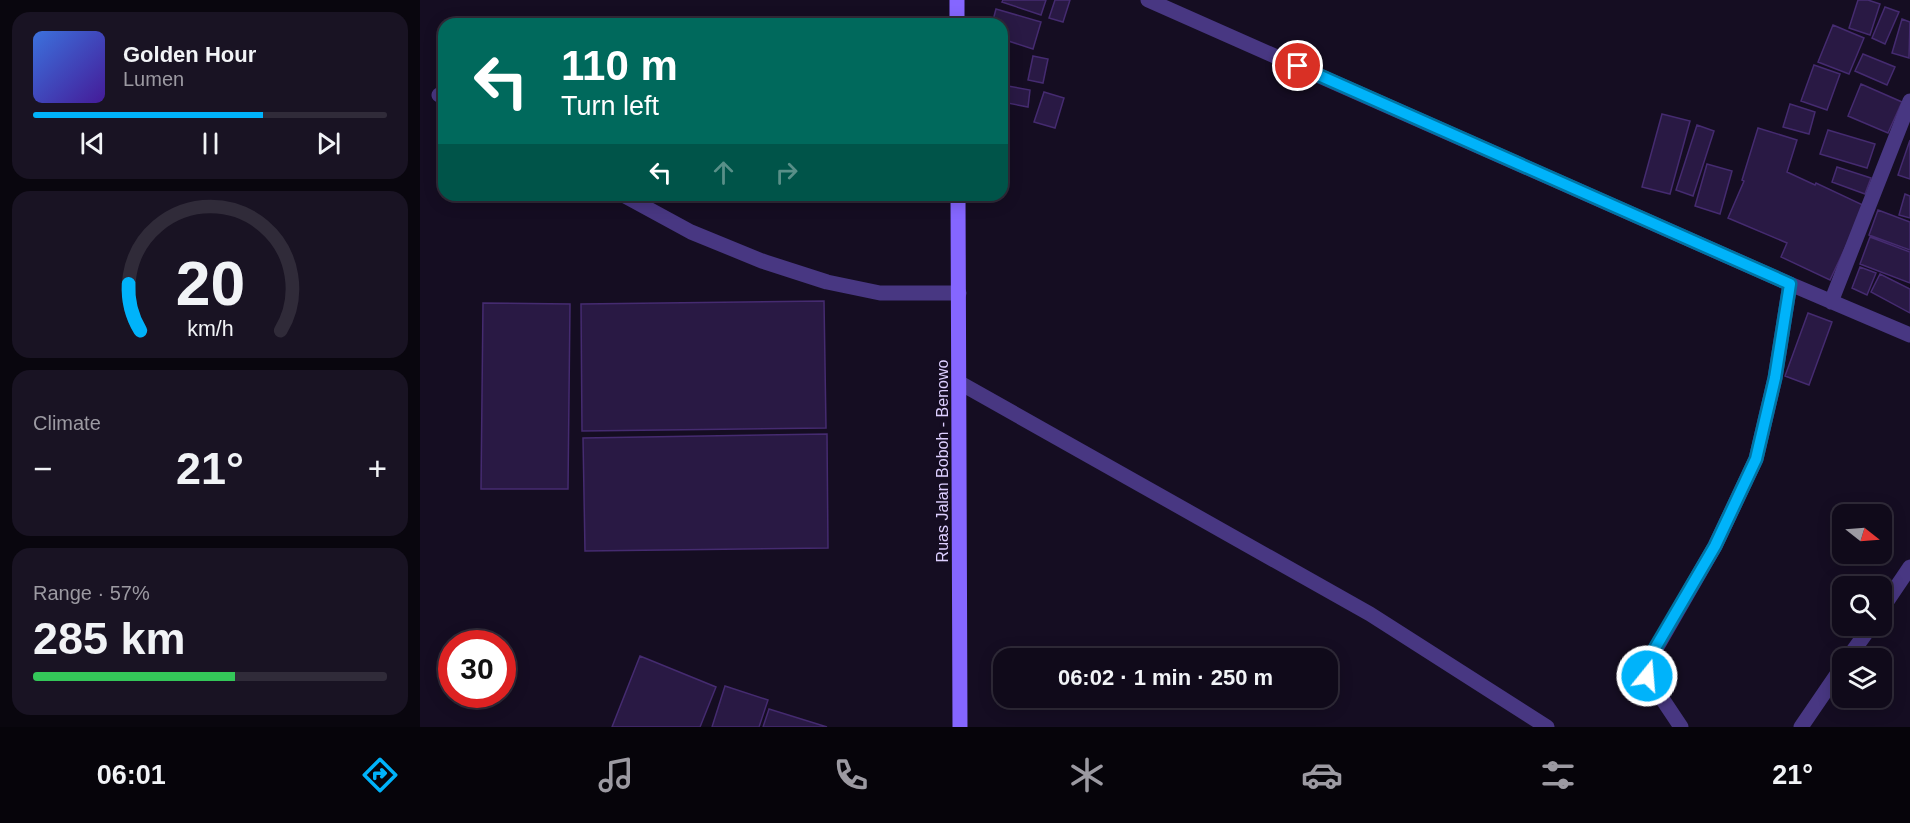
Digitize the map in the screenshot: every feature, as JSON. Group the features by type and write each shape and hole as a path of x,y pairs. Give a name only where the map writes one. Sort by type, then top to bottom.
{"main road":[{"path":"957,0 957,18"},
{"name":"Ruas Jalan Boboh - Benowo","path":"958,201 960,727"}],"street":[{"path":"1148,0 1790,284 1910,334"},
{"path":"1832,302 1910,101"},
{"path":"634,201 691,232 762,261 827,282 887,294 959,293"},
{"path":"1681,727 1647,676 1646,666 1715,546 1756,459 1775,378 1790,284"},
{"path":"960,383 1370,614 1547,727"},
{"path":"1892,594 1910,567"},
{"path":"1801,727 1832,682"}],"building":[{"path":"1003,0 1046,0 1041,15 1002,2"},
{"path":"1055,0 1070,0 1063,22 1049,18"},
{"path":"1858,0 1880,4 1870,35 1849,28"},
{"path":"1885,7 1899,12 1885,44 1872,38"},
{"path":"996,9 1041,22 1033,49 1008,41 1008,18 994,18"},
{"path":"1902,19 1910,22 1909,58 1892,53"},
{"path":"1833,25 1864,38 1849,74 1818,62"},
{"path":"1863,54 1895,67 1887,85 1855,71"},
{"path":"1033,56 1048,59 1043,83 1028,80"},
{"path":"1814,65 1840,74 1827,110 1801,101"},
{"path":"1861,84 1902,102 1888,133 1848,116"},
{"path":"1008,86 1030,90 1028,107 1008,103"},
{"path":"1044,92 1064,98 1055,128 1034,122"},
{"path":"1790,104 1815,112 1809,134 1783,127"},
{"path":"1662,114 1690,121 1670,194 1642,187"},
{"path":"1697,125 1714,131 1693,196 1676,190"},
{"path":"1758,128 1797,140 1787,172 1865,206 1830,280 1781,257 1787,243 1728,218 1744,181 1742,180"},
{"path":"1828,130 1875,144 1867,168 1820,154"},
{"path":"1910,140 1910,179 1898,175"},
{"path":"1707,164 1732,171 1720,214 1695,206"},
{"path":"1837,167 1871,178 1865,194 1832,182"},
{"path":"1905,194 1910,196 1910,218 1899,215"},
{"path":"1878,210 1910,222 1910,250 1869,235"},
{"path":"1870,237 1910,252 1910,283 1860,264"},
{"path":"1860,267 1876,273 1867,295 1852,288"},
{"path":"1880,274 1910,289 1910,313 1871,292"},
{"path":"824,301 826,428 582,431 581,304"},
{"path":"483,303 570,304 568,489 481,489"},
{"path":"1808,313 1832,322 1809,385 1785,376"},
{"path":"827,434 828,548 585,551 583,438"},
{"path":"640,656 716,687 700,727 612,727"},
{"path":"725,686 768,700 759,727 712,727"},
{"path":"769,709 827,727 763,727"}],"route":[{"path":"1298,66 1790,284 1775,378 1756,459 1715,546 1647,662 1645,671 1647,676"}]}
